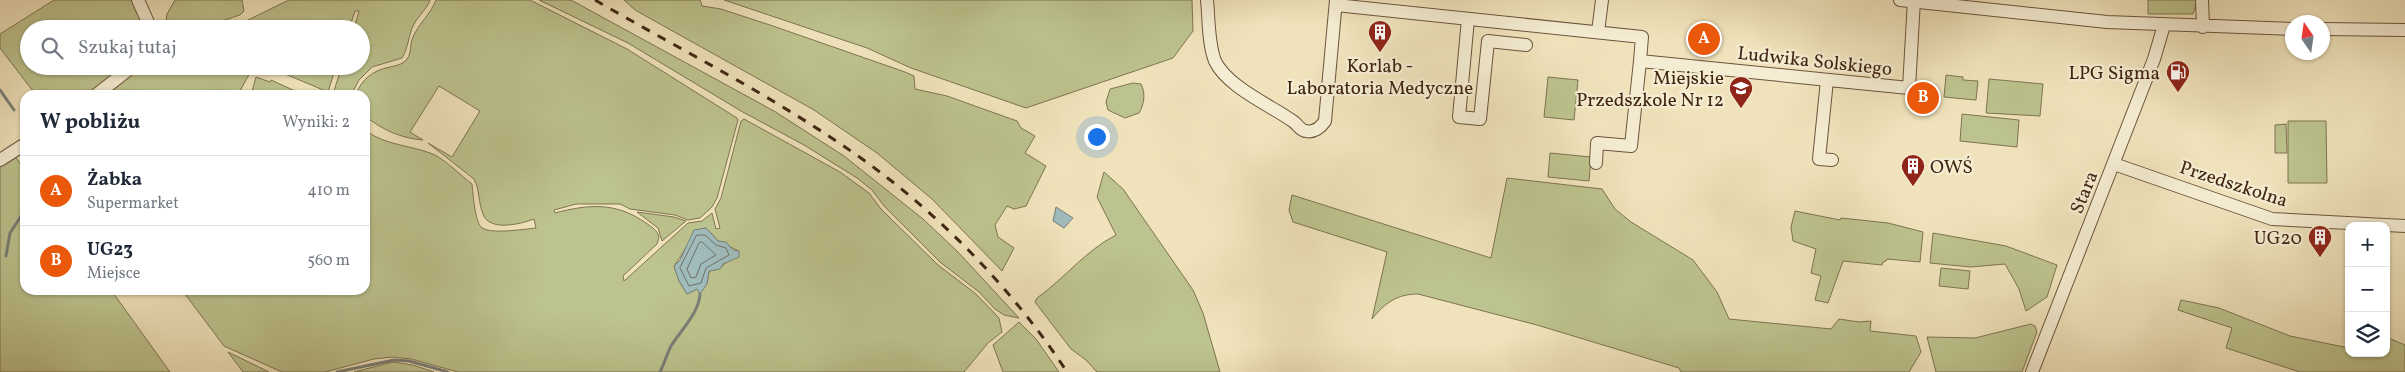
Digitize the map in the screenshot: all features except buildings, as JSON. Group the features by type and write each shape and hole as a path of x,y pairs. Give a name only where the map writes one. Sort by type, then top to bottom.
{"street":[{"path":"138,0 147,20"},
{"path":"1207,0 1212,51 1221,71 1304,131 1314,131 1322,126 1325,121 1336,2 1468,19 1642,36 1631,146 1597,142 1596,163"},
{"path":"1598,32 1602,0"},
{"path":"1900,0 2107,22 2203,27 2285,28"},
{"path":"2202,0 2203,27"},
{"name":"Ludwika Solskiego","path":"1640,61 1909,88 1914,1"},
{"path":"1468,19 1459,117 1480,119 1488,42 1526,46"},
{"name":"Stara","path":"2032,372 2154,59 2164,25"},
{"path":"2330,29 2405,30"},
{"path":"102,90 122,75"},
{"path":"1827,80 1819,159 1832,160"},
{"path":"0,160 20,147"},
{"name":"Przedszkolna","path":"2114,164 2272,219 2405,226"}],"green space":[{"path":"54,0 134,0 142,20 22,20"},
{"path":"175,0 242,0 244,11 240,15 225,20 166,20 167,14"},
{"path":"289,0 430,0 414,24 402,58 370,69 370,20 356,20 359,11 355,11 352,20 248,20"},
{"path":"436,0 530,0 627,49 737,118 717,198 712,207 700,218 688,220 675,215 630,209 620,204 576,204 554,210 555,213 579,208 613,208 635,216 657,232 659,237 657,244 623,276 624,281 688,223 702,221 712,213 716,229 720,228 715,209 721,198 741,121 744,119 840,172 869,193 881,209 938,265 976,294 999,318 1002,332 988,343 964,372 458,372 411,359 392,357 374,359 325,372 282,372 224,346 186,295 370,295 370,133 381,139 435,155 472,184 476,213 481,227 491,231 536,228 534,219 506,225 498,225 486,220 481,210 474,179 428,143 452,157 480,111 439,86 410,132 423,140 392,132 370,120 370,90 358,90 361,84 373,73 399,65 407,59 412,40","holes":["706,228 718,241 739,251 719,269 709,271 707,284 687,294 679,281 674,266 698,230"]},
{"path":"539,0 571,0 774,111 844,156 923,219 958,252 1019,318 1004,315 995,309 979,292 940,262 884,206 872,190 857,178 804,145 741,111 628,43"},
{"path":"624,0 700,0 702,6 721,9 905,72 914,76 915,89 947,96 1017,121 1021,128 1035,136 1025,153 1046,166 1026,206 1014,209 1007,206 995,225 998,237 1014,248 1002,271 932,199 877,153 814,110 635,10"},
{"path":"724,0 1192,0 1193,31 1173,58 1026,108 911,68 867,48"},
{"path":"2148,0 2197,0 2197,2 2193,14 2148,14"},
{"path":"20,21 20,74 0,48 0,34"},
{"path":"21,75 114,75 95,90 32,90"},
{"path":"127,75 249,75 241,90 106,90"},
{"path":"287,75 333,75 329,90 323,90"},
{"path":"339,75 364,75 354,90 334,90"},
{"path":"1946,75 1963,77 1963,80 1978,81 1976,100 1944,97"},
{"path":"256,77 270,82 271,80 293,90 252,90"},
{"path":"1548,77 1578,80 1574,120 1544,117"},
{"path":"1989,79 2043,84 2040,116 1986,113"},
{"path":"1133,83 1141,84 1144,91 1143,103 1139,113 1125,118 1108,110 1106,102 1110,89"},
{"path":"1962,114 2019,120 2017,147 1960,141"},
{"path":"2288,121 2326,121 2327,183 2288,183"},
{"path":"2286,124 2287,153 2275,153 2275,125"},
{"path":"1550,153 1591,157 1589,181 1548,177"},
{"path":"14,155 20,163 20,295 115,295 170,372 0,372 0,164"},
{"path":"1104,172 1123,189 1193,290 1203,313 1220,372 1097,372 1086,360 1071,349 1035,302 1037,298 1085,257 1116,235 1097,197"},
{"path":"1507,178 1602,189 1615,209 1631,222 1693,260 1717,292 1729,319 1831,329 1839,319 1859,322 1871,321 1870,331 1916,336 1921,352 1909,372 1681,372 1679,368 1537,325 1418,294 1411,294 1392,300 1372,319 1387,252 1293,222 1289,210 1292,195 1491,258"},
{"path":"1795,211 1840,220 1841,218 1888,223 1923,232 1920,262 1887,259 1882,265 1843,261 1828,303 1815,300 1821,276 1811,273 1816,249 1793,241 1791,227"},
{"path":"637,212 674,217 686,221 662,241 658,228"},
{"path":"1933,233 2006,246 2057,265 2047,297 2026,311 2019,289 2005,264 1970,267 1930,263"},
{"path":"1941,268 1970,271 1968,289 1939,286"},
{"path":"2181,300 2219,308 2290,336 2345,347 2345,357 2390,357 2390,339 2405,345 2405,372 2300,372 2226,348 2232,328 2178,310"},
{"path":"1019,322 1036,339 1059,372 1003,372 993,345"},
{"path":"2031,324 2035,326 2037,332 2022,372 1936,372 1927,337 1975,338"},
{"path":"228,352 269,372 243,372"},
{"path":"393,362 413,365 434,372 354,372"}],"water":[{"path":"1056,207 1073,218 1064,228 1053,221"},
{"path":"706,228 718,241 726,242 733,250 739,251 739,257 723,264 720,269 709,271 707,284 700,294 697,289 687,294 679,281 674,266 680,260 694,230"}],"waterway":[{"path":"0,90 14,110"},
{"path":"6,256 10,233 20,218"},
{"path":"660,372 671,346 693,315 700,294"},
{"path":"337,372 394,360 409,361 448,372"}],"railway":[{"path":"595,0 779,105 839,143 904,191 964,246 992,276 1019,307 1067,372"}],"place":[{"name":"Żabka","path":"1704,39"},
{"name":"Korlab - Laboratoria Medyczne","path":"1380,53"},
{"name":"LPG Sigma","path":"2178,93"},
{"name":"UG23","path":"1923,98"},
{"name":"Miejskie Przedszkole Nr 12","path":"1741,109"},
{"name":"OWŚ","path":"1913,187"},
{"name":"UG20","path":"2320,258"}]}
